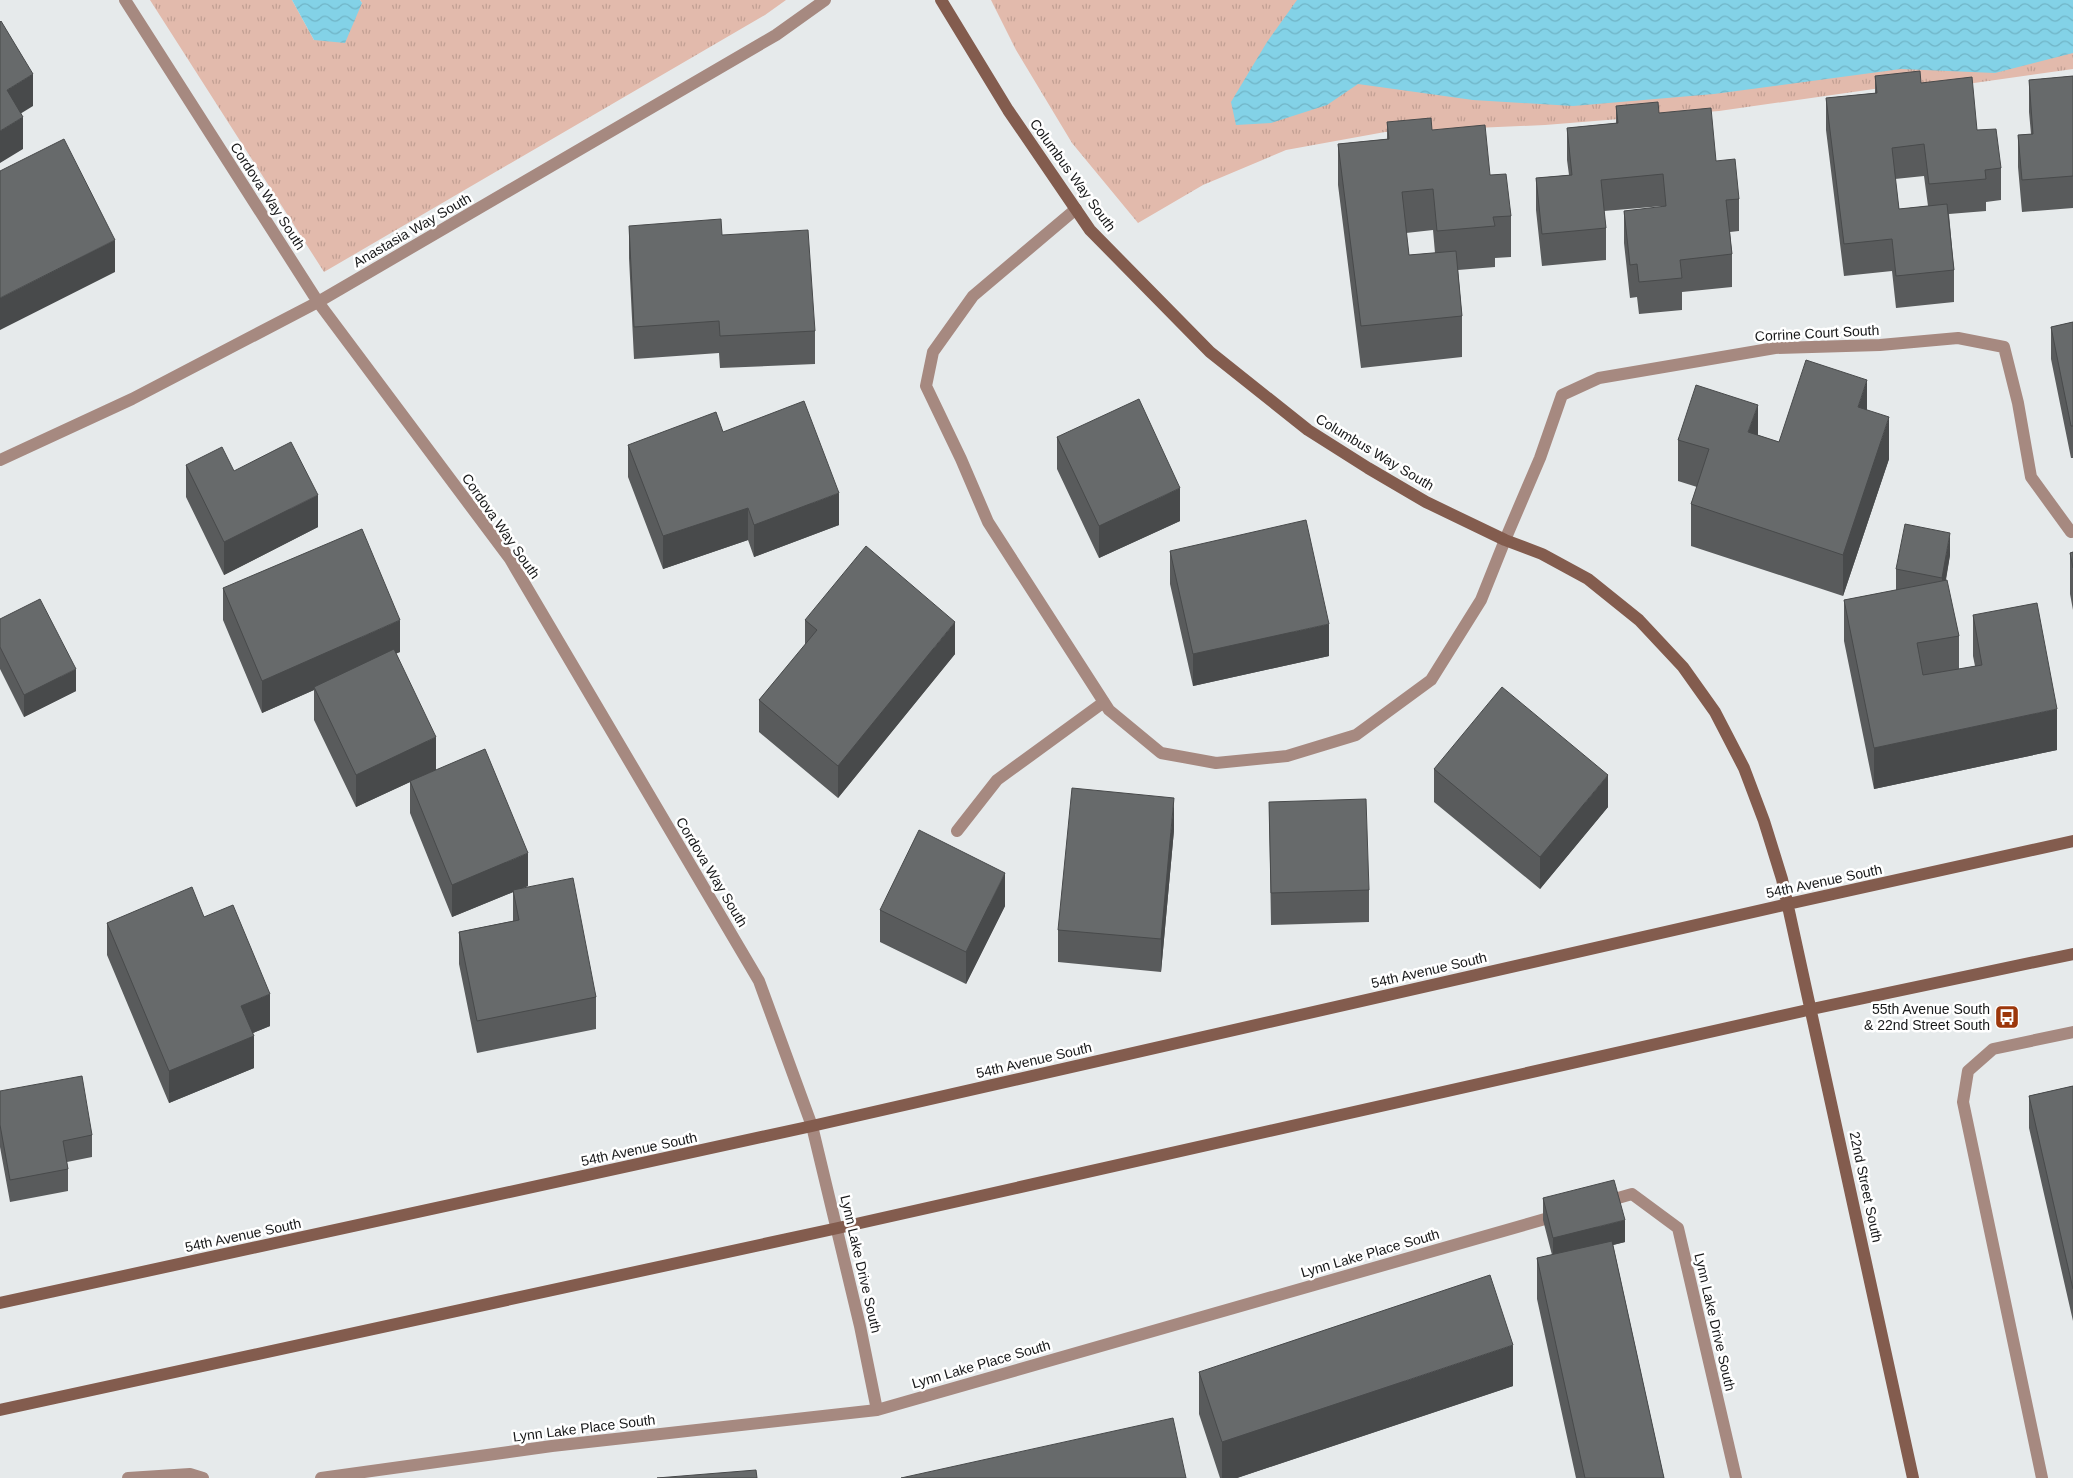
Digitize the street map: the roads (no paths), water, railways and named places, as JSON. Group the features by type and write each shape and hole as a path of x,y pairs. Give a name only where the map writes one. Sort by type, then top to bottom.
{"main road":[{"name":"Columbus Way South","path":"941,0 1008,110 1090,230 1210,352 1308,430 1426,502 1505,540 1542,554 1588,579 1639,620 1683,667 1715,712 1744,768 1764,821 1788,904"},
{"name":"54th Avenue South","path":"0,1303 812,1126 1788,904 2073,842"},
{"name":"22nd Street South","path":"1788,904 1913,1478"},
{"path":"0,1410 838,1228 1812,1009 2073,954"}],"street":[{"name":"Cordova Way South","path":"125,0 318,302 510,559 759,980 812,1126"},
{"name":"Anastasia Way South","path":"0,460 132,399 318,302 776,35 825,0"},
{"path":"1076,209 973,296 933,352 926,386 961,459 988,522 1109,710 1161,753 1216,763 1287,756 1356,735 1430,680 1481,600 1505,540"},
{"name":"Corrine Court South","path":"1505,540 1540,458 1562,394 1599,378 1775,348 1880,345 1958,338 2004,347 2018,403 2031,477 2071,532"},
{"path":"957,831 997,780 1104,702"},
{"path":"2042,1478 1964,1102 1968,1071 1993,1049 2073,1032"},
{"name":"Lynn Lake Drive South","path":"812,1126 838,1228 878,1410"},
{"name":"Lynn Lake Drive South","path":"1593,1205 1632,1194 1678,1228 1736,1478"},
{"name":"Lynn Lake Place South","path":"321,1478 552,1446 878,1410 1574,1210"},
{"path":"128,1478 190,1474 203,1478"}],"water":[{"path":"292,0 360,0 362,3 345,43 314,40"},
{"path":"1297,0 2073,0 2073,53 1995,73 1901,69 1714,94 1573,106 1473,100 1358,84 1327,105 1271,123 1236,125 1231,102 1267,42"}],"place":[{"name":"55th Avenue South & 22nd Street South","path":"2007,1017"}]}
